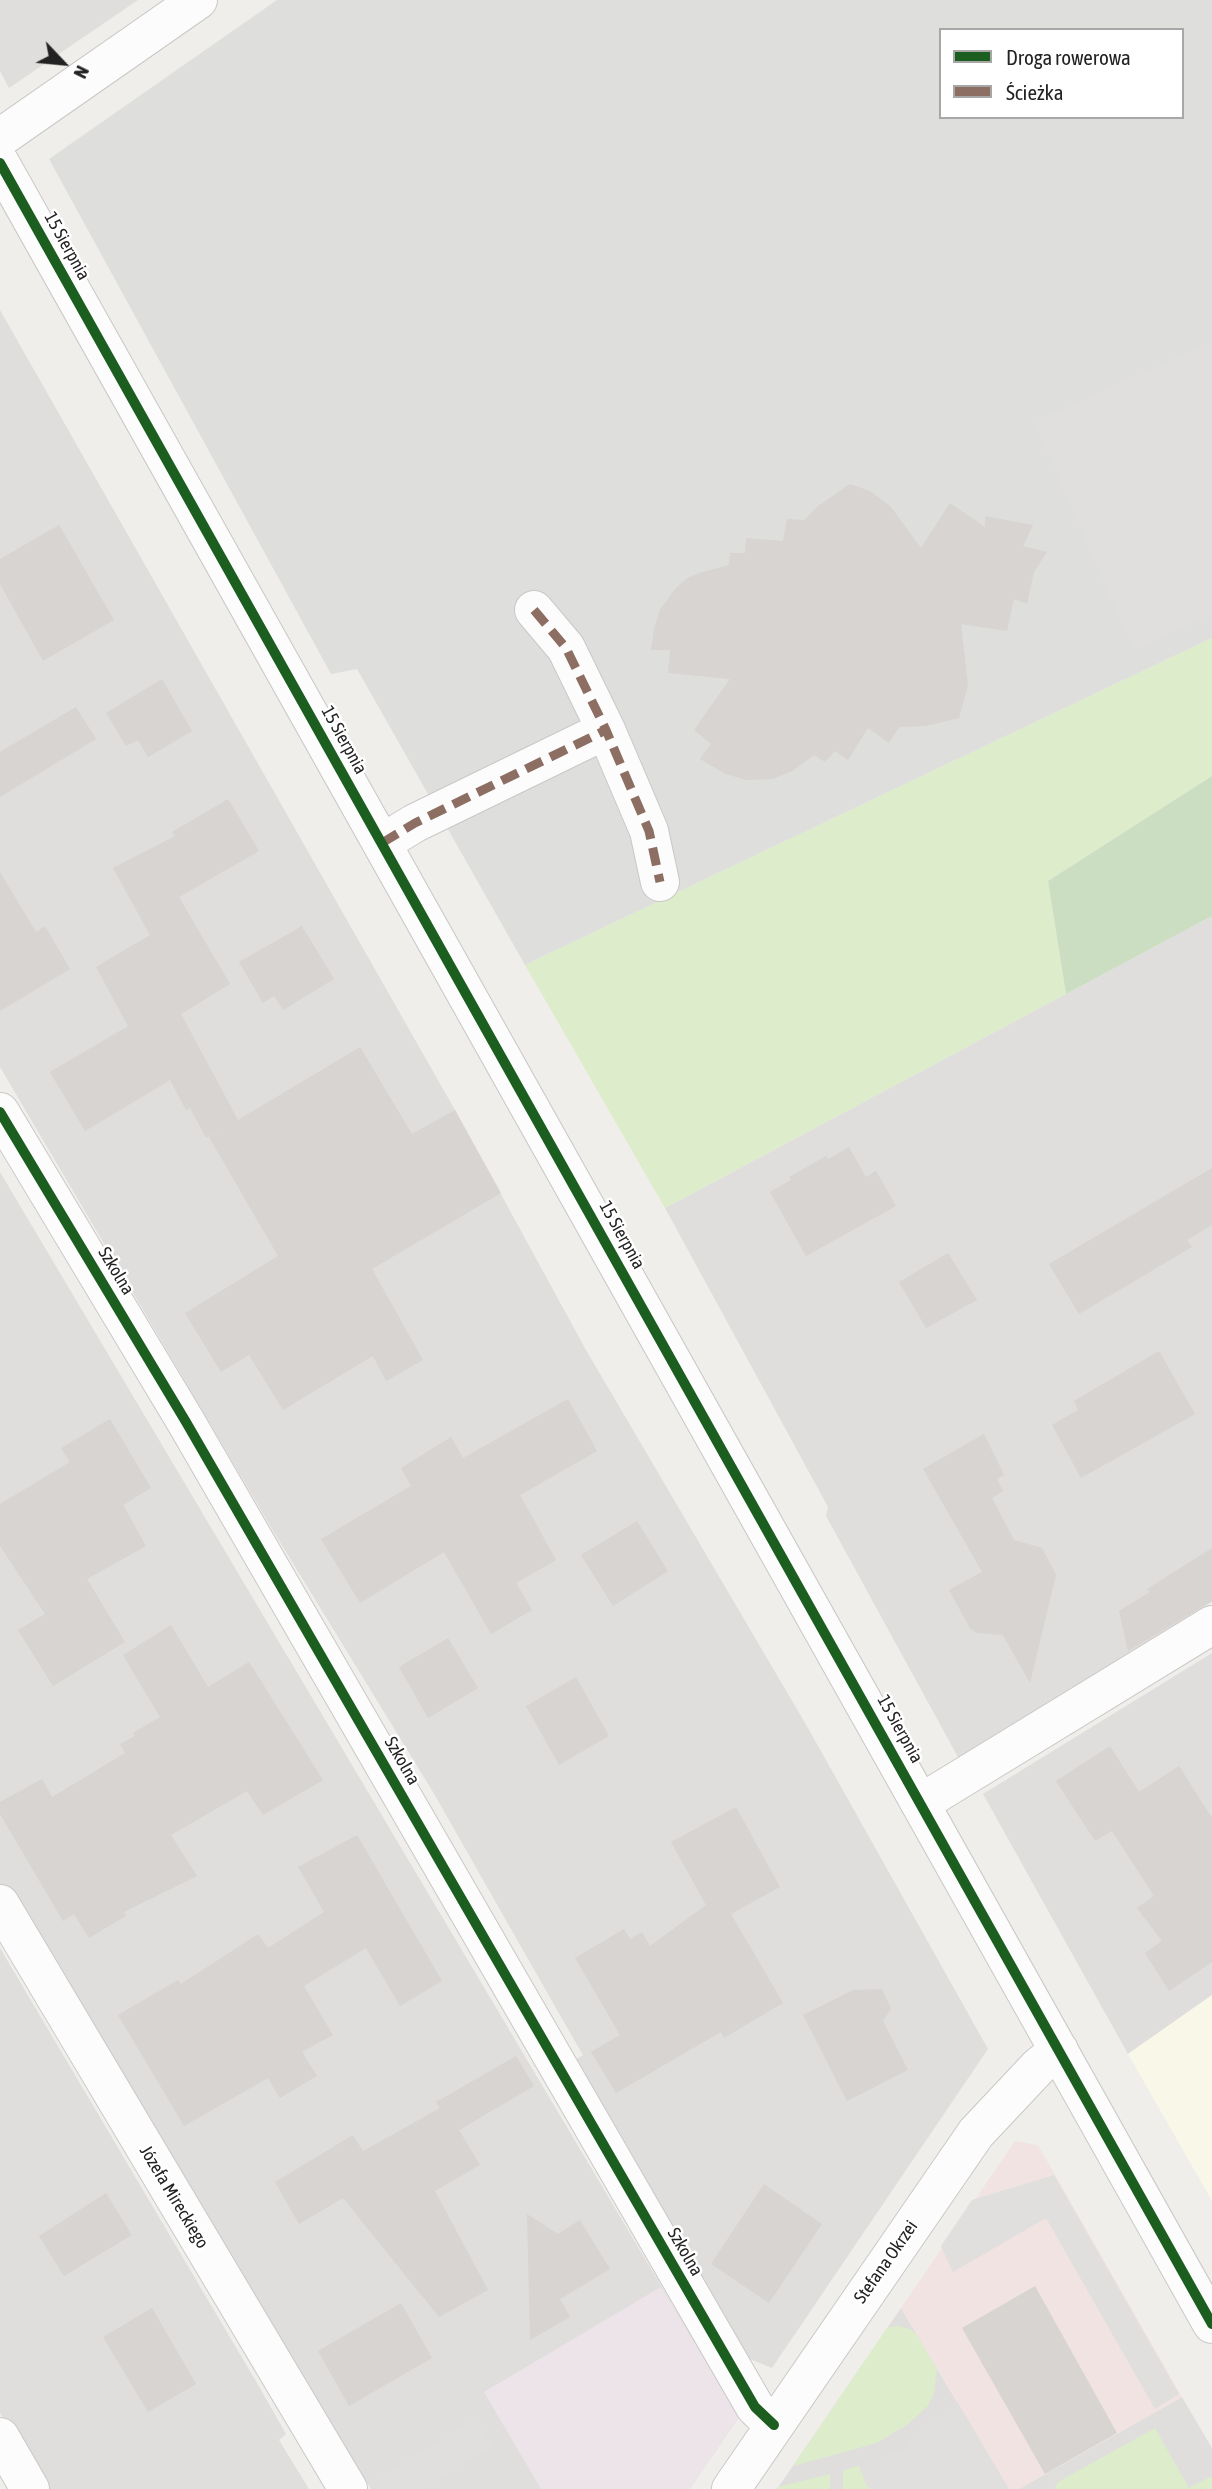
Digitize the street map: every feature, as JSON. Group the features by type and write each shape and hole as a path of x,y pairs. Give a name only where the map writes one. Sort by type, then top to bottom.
{"street":[{"path":"0,138 198,0"},
{"name":"15 Sierpnia","path":"0,163 1212,2324"},
{"path":"534,611 566,648 606,730 649,831 660,883"},
{"path":"382,843 415,823 606,730"},
{"name":"Szkolna","path":"0,1112 200,1446 755,2407 774,2425"},
{"path":"921,1803 1212,1625"},
{"name":"Józefa Mireckiego","path":"0,1904 348,2489"},
{"name":"Stefana Okrzei","path":"731,2489 976,2133 1039,2066 1059,2050"},
{"path":"0,2437 30,2489"}],"shaded area":[{"path":"0,0 138,0 9,88 0,71"},
{"path":"277,0 1212,0 1212,638 525,965 357,669 331,674 49,159"},
{"path":"0,310 455,1110 586,1350 808,1728 988,2049 772,2368 735,2353 568,2064 583,2055 433,1792 275,1534 0,1067"},
{"path":"1212,341 1212,614 1133,649 1034,422"},
{"path":"1212,916 1212,1602 959,1759 826,1516 828,1507 665,1208"},
{"path":"0,1172 739,2417 690,2489 371,2489 229,2270 0,1886"},
{"path":"1212,1653 1212,1995 1128,2054 983,1794"},
{"path":"0,1948 257,2383 286,2434 279,2440 309,2489 45,2489 0,2413"},
{"path":"1212,1995 1212,2201 1128,2054"},
{"path":"1015,2141 1038,2145 1182,2397 1019,2489 1009,2489 901,2308"},
{"path":"1054,2175 1179,2394 1155,2409 1046,2218 953,2272 941,2246 972,2200"},
{"path":"661,2287 739,2417 690,2489 541,2489 484,2392"},
{"path":"901,2308 1009,2489 777,2489"},
{"path":"1182,2397 1212,2448 1212,2489 1019,2489"},
{"path":"957,2401 1009,2489 871,2489 866,2484 859,2465 902,2450"},
{"path":"475,2418 492,2446 424,2489 380,2489 375,2481"}],"green space":[{"path":"1212,638 1212,776 1048,881 1066,994 665,1208 525,965"},
{"path":"1212,776 1212,916 1066,994 1048,881"},
{"path":"898,2326 910,2329 916,2334 937,2369 934,2393 928,2406 908,2424 877,2443 793,2466 887,2328"},
{"path":"1155,2428 1189,2488 1212,2476 1212,2489 1054,2489 1058,2482"},
{"path":"859,2465 866,2484 871,2489 843,2489 843,2471"},
{"path":"830,2474 830,2489 777,2489 778,2487"}],"building":[{"path":"850,484 870,491 891,507 921,548 950,503 985,527 985,516 1033,525 1023,546 1047,552 1034,572 1027,604 1014,599 1007,631 961,624 968,685 959,718 925,726 899,727 889,743 868,728 848,760 835,751 825,762 814,755 792,771 773,779 746,780 726,774 700,759 711,744 694,730 730,679 668,673 670,650 651,650 660,610 686,579 729,565 730,553 745,553 746,538 783,541 787,519 804,520 818,506"},
{"path":"59,525 114,620 43,661 0,584 0,559"},
{"path":"162,679 192,731 148,757 138,740 126,746 106,713"},
{"path":"76,707 96,739 0,797 0,752"},
{"path":"228,799 259,851 179,897 230,984 181,1014 238,1120 360,1047 412,1134 455,1110 501,1193 372,1269 423,1360 386,1381 373,1356 283,1410 249,1355 221,1372 185,1313 278,1256 209,1137 223,1129 206,1138 190,1108 186,1110 170,1080 85,1131 50,1072 128,1026 96,967 150,935 113,868 175,836 172,832"},
{"path":"0,872 36,932 45,926 70,969 0,1011"},
{"path":"302,926 334,979 283,1010 274,996 263,1003 239,962"},
{"path":"849,1147 866,1177 876,1171 896,1206 806,1256 770,1192 791,1180 789,1177 826,1156 828,1159"},
{"path":"1212,1168 1212,1225 1187,1240 1192,1247 1079,1314 1049,1264"},
{"path":"948,1253 977,1300 926,1328 899,1282"},
{"path":"1159,1351 1195,1414 1081,1478 1052,1425 1078,1410 1074,1401"},
{"path":"568,1399 597,1451 520,1495 556,1560 516,1583 532,1610 491,1634 444,1552 360,1603 321,1539 411,1486 401,1468 451,1437 463,1458"},
{"path":"110,1419 151,1488 123,1505 146,1546 87,1579 125,1642 53,1686 18,1630 45,1614 0,1546 0,1504 70,1462 61,1448"},
{"path":"984,1434 1004,1475 997,1479 1003,1491 992,1498 1014,1540 1042,1548 1056,1575 1030,1683 1003,1635 977,1633 970,1628 949,1590 982,1572 923,1469"},
{"path":"637,1521 668,1571 613,1606 581,1555"},
{"path":"1212,1548 1212,1601 1128,1651 1119,1611 1150,1592 1147,1589"},
{"path":"171,1625 208,1687 249,1662 323,1780 263,1815 247,1791 171,1835 197,1876 124,1912 126,1916 89,1938 74,1914 63,1921 0,1814 0,1802 42,1779 52,1797 125,1753 120,1744 160,1717 123,1655"},
{"path":"448,1638 478,1688 428,1718 399,1667"},
{"path":"576,1677 609,1736 559,1765 526,1706"},
{"path":"1110,1746 1139,1792 1179,1766 1212,1818 1212,1962 1169,1991 1145,1953 1162,1941 1137,1908 1154,1896 1112,1831 1095,1841 1056,1781"},
{"path":"736,1807 780,1887 731,1914 783,2003 724,2038 721,2032 616,2093 591,2052 620,2035 575,1958 624,1929 630,1939 642,1932 650,1946 706,1905 671,1842"},
{"path":"357,1835 442,1981 400,2006 366,1948 304,1986 333,2035 302,2052 317,2076 280,2098 268,2078 184,2126 118,2015 178,1980 181,1984 258,1934 268,1948 324,1912 298,1867"},
{"path":"882,1989 891,2009 883,2021 908,2070 847,2101 803,2015 853,1990"},
{"path":"516,2056 534,2086 459,2130 480,2165 435,2191 488,2290 439,2317 343,2198 299,2224 275,2182 353,2135 363,2151 440,2108 436,2102"},
{"path":"764,2184 822,2224 769,2303 711,2264"},
{"path":"106,2193 132,2235 64,2276 39,2236"},
{"path":"527,2214 558,2234 580,2220 610,2269 560,2299 570,2317 530,2340"},
{"path":"1035,2286 1117,2433 1045,2474 962,2328"},
{"path":"401,2303 432,2358 349,2406 318,2351"},
{"path":"152,2308 196,2384 148,2412 103,2337"}],"marked path":[{"path":"534,610 566,648 606,730"},
{"path":"382,843 415,823 606,730 649,831 660,882"}],"cycle path":[{"path":"0,163 1212,2324"},
{"path":"0,1112 186,1422 755,2407 774,2425"}]}
